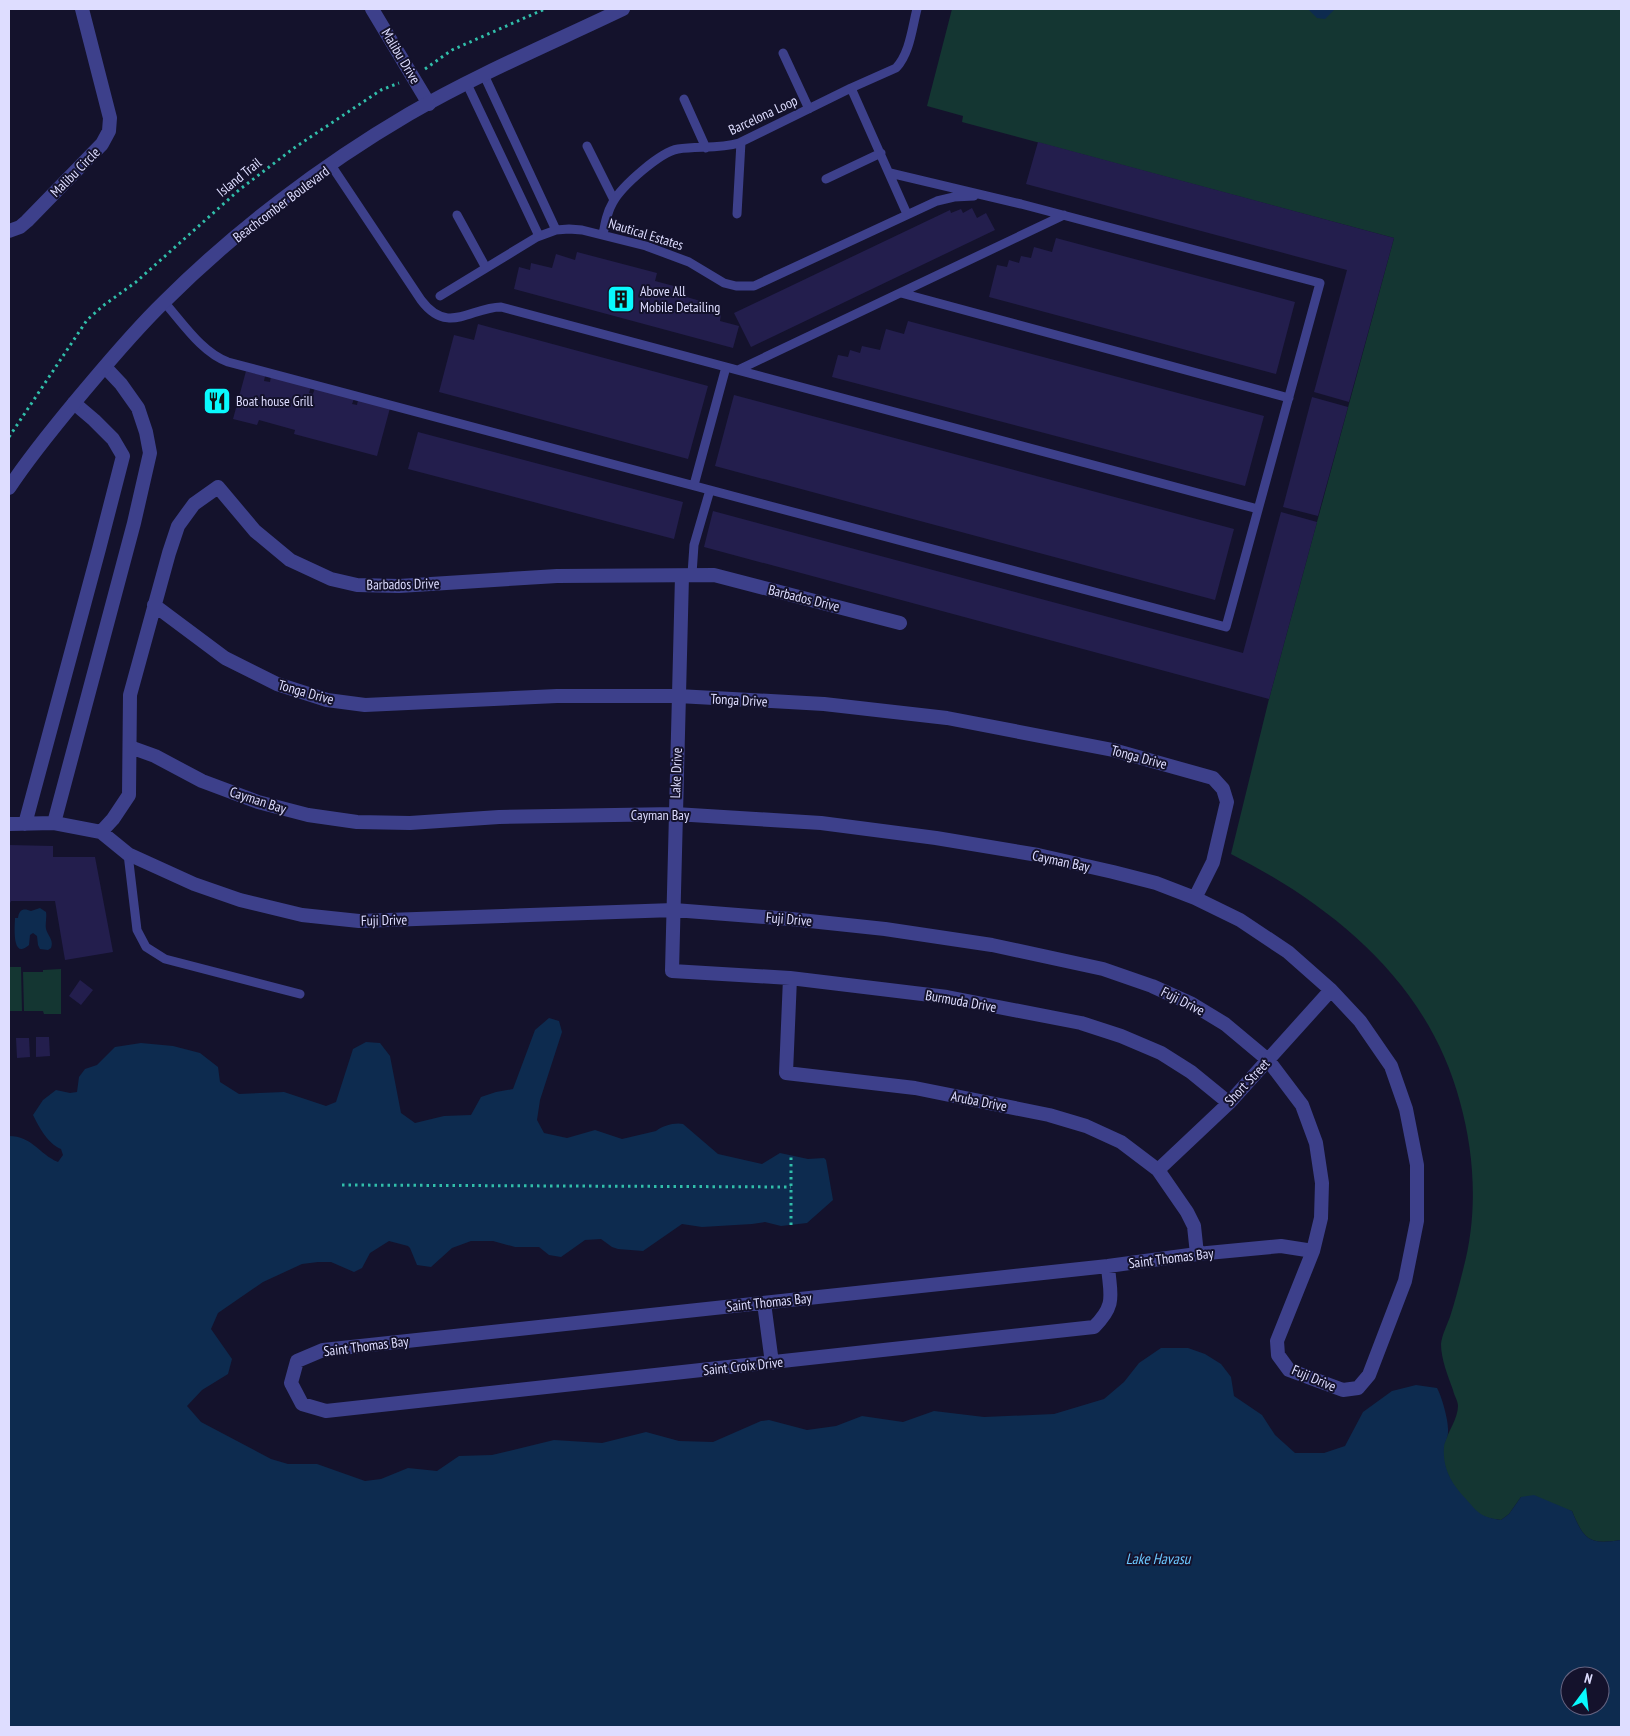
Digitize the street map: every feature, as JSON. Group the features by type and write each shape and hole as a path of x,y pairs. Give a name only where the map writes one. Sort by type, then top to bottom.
{"street":[{"name":"Malibu Circle","path":"9,231 20,227 27,221 102,144 109,130 109,113 82,9"},
{"name":"Malibu Drive","path":"372,9 429,104"},
{"name":"Beachcomber Boulevard","path":"9,488 27,461 104,366 164,302 258,219 332,165 409,114 484,75 623,9"},
{"path":"54,823 134,523 150,453 146,432 138,408 121,384 104,366"},
{"path":"25,824 123,456 113,439 74,403"},
{"name":"Barbados Drive","path":"101,832 113,819 129,794 130,695 169,552 178,526 194,504 218,487 255,531 290,560 331,579 357,585 399,586 557,576 714,575 900,623"},
{"name":"Lake Drive","path":"672,971 678,696 687,575"},
{"name":"Tonga Drive","path":"154,605 225,658 277,684 327,700 366,705 558,696 678,696 824,704 947,718 1113,750 1213,778 1223,788 1227,802 1213,862 1195,898"},
{"name":"Cayman Bay","path":"130,747 155,756 202,781 258,802 308,815 357,822 410,823 499,817 675,814 821,823 936,838 1038,855 1156,883 1195,898"},
{"path":"9,824 54,823 101,832"},
{"name":"Fuji Drive","path":"101,832 128,854 194,884 240,900 302,915 359,921 674,910 791,919 885,929 992,945 1102,969 1152,986 1192,1004 1225,1024 1268,1060 1302,1105 1316,1144 1322,1183 1321,1218 1313,1251 1278,1341 1278,1355 1289,1370 1343,1390 1358,1388 1369,1375 1405,1281 1417,1221 1417,1165 1406,1109 1391,1066 1360,1021 1331,990 1288,952 1240,920 1195,898"},
{"name":"Burmuda Drive","path":"672,971 790,978 947,997 1081,1023 1121,1036 1161,1053 1191,1072 1228,1103"},
{"name":"Aruba Drive","path":"790,978 786,1072 916,1088 1049,1115 1086,1126 1121,1142 1158,1170 1187,1212 1194,1226 1197,1254"},
{"name":"Short Street","path":"1158,1170 1228,1103 1331,990"},
{"name":"Saint Thomas Bay","path":"326,1411 302,1404 291,1383 297,1361 323,1350 1108,1266 1197,1254 1281,1246 1313,1251"},
{"name":"Saint Croix Drive","path":"326,1411 1094,1327 1105,1316 1111,1302 1108,1266"},
{"path":"764,1303 772,1363"}],"lane":[{"name":"Barcelona Loop","path":"603,235 608,213 614,200 626,185 665,154 679,149 727,146 742,142 896,68 902,62 906,53 917,9"},
{"path":"783,53 808,109"},
{"path":"440,296 539,236 556,230 484,75"},
{"path":"467,84 539,236"},
{"path":"851,88 908,214"},
{"path":"684,99 706,148"},
{"path":"496,144 512,136"},
{"path":"737,214 742,142"},
{"path":"587,146 614,200"},
{"path":"826,179 881,153"},
{"path":"332,165 421,300 436,313 458,318 501,307 1258,509"},
{"name":"Nautical Estates","path":"890,173 1021,204 1320,283 1289,398"},
{"name":"Nautical Estates","path":"556,230 575,229 668,253 689,262 724,283 736,286 750,286 758,285 908,214 948,198 987,196"},
{"path":"457,215 486,268"},
{"path":"738,370 1064,215"},
{"path":"164,302 204,348 224,360 1226,626 1289,398 901,293"},
{"path":"694,485 726,367"},
{"path":"687,575 710,490"},
{"path":"128,854 138,930 146,947 165,959 300,994"}],"path":[{"name":"Island Trail","path":"9,437 88,320 136,282 239,190 294,148 381,90 413,78 452,50 545,9"},
{"path":"791,1154 791,1226"},
{"path":"342,1184 791,1187"}],"green space":[{"path":"952,9 1621,9 1621,1540 1595,1541 1584,1534 1572,1511 1521,1497 1509,1514 1501,1520 1480,1515 1464,1499 1452,1482 1447,1473 1443,1454 1444,1444 1455,1420 1458,1406 1443,1361 1441,1344 1468,1249 1473,1207 1473,1186 1465,1122 1446,1060 1426,1021 1401,986 1373,954 1341,925 1306,899 1269,875 1231,854 1269,699 1394,238 962,122 963,116 927,106"},
{"path":"9,967 21,967 22,1011 9,1011"},
{"path":"61,969 61,1014 44,1014 43,1011 24,1011 23,972 43,972 43,970"}],"water":[{"path":"1308,9 1335,9 1325,19 1317,18"},
{"path":"40,908 46,912 46,929 51,940 51,948 48,950 40,949 37,936 33,933 30,935 29,945 23,949 19,948 15,940 15,918 18,918 22,910 31,911"},
{"name":"Lake Havasu","path":"549,1018 559,1021 562,1032 540,1100 537,1120 544,1133 567,1138 595,1130 622,1139 656,1131 669,1125 683,1124 718,1154 762,1164 780,1153 808,1159 824,1158 826,1160 833,1200 807,1223 781,1226 765,1222 702,1227 682,1224 643,1251 618,1249 601,1239 585,1240 561,1257 549,1255 539,1247 515,1247 493,1241 471,1241 452,1248 431,1267 417,1265 408,1246 389,1241 370,1253 362,1268 354,1272 331,1262 302,1264 263,1282 218,1313 211,1329 232,1359 228,1374 202,1390 187,1406 201,1422 271,1459 288,1464 317,1464 365,1481 381,1479 408,1468 437,1471 459,1456 492,1455 554,1440 602,1443 646,1432 679,1441 713,1442 761,1421 769,1420 807,1430 836,1426 862,1416 903,1422 934,1411 984,1417 1054,1414 1104,1399 1124,1382 1139,1363 1161,1348 1188,1348 1205,1354 1221,1364 1231,1377 1234,1396 1262,1415 1275,1435 1295,1453 1324,1453 1345,1446 1363,1412 1392,1391 1416,1385 1437,1388 1443,1403 1448,1428 1444,1445 1446,1469 1456,1488 1478,1511 1489,1518 1501,1520 1509,1514 1521,1497 1534,1495 1572,1511 1580,1528 1589,1538 1602,1542 1621,1540 1621,1727 9,1727 9,1136 30,1142 51,1159 58,1162 63,1155 61,1149 48,1139 33,1115 43,1100 56,1090 70,1093 77,1092 79,1077 85,1069 97,1065 115,1047 141,1043 173,1046 200,1053 218,1067 220,1082 239,1094 284,1092 326,1106 336,1102 353,1049 366,1042 380,1043 390,1056 401,1113 415,1123 444,1116 471,1115 481,1097 513,1089 535,1030"}],"building":[{"path":"1038,142 1394,238 1349,402 1314,392 1347,270 1026,184"},
{"path":"972,208 977,218 986,213 995,230 751,347 734,313 950,210 951,213 961,209 963,213"},
{"path":"1056,238 1295,302 1276,374 989,297 997,265 1007,267 1009,260 1019,263 1021,256 1031,258 1034,247 1052,252"},
{"name":"Above All Mobile Detailing","path":"577,252 657,273 655,281 685,289 683,296 704,302 702,309 721,314 720,321 739,326 733,348 514,289 519,267 530,270 531,263 552,268 556,254 575,260"},
{"path":"908,321 1264,416 1245,486 832,377 838,355 848,357 850,350 860,353 862,346 880,350 886,329 904,334"},
{"path":"478,324 708,386 688,459 439,392 454,335 474,340"},
{"path":"246,371 265,376 264,381 270,382 271,376 311,386 309,393 313,394 315,388 354,399 352,404 357,405 358,400 390,408 377,456 294,434 295,430 259,420 257,425 233,419"},
{"path":"734,395 1234,529 1215,600 715,466"},
{"path":"1312,397 1348,407 1318,516 1283,507"},
{"path":"418,432 683,502 674,539 408,469"},
{"path":"713,511 1243,653 1281,512 1317,522 1269,699 704,547"},
{"path":"9,845 53,846 53,857 95,857 113,952 65,960 55,901 11,901 9,905"},
{"path":"80,980 93,990 81,1005 69,996"},
{"path":"36,1037 49,1037 50,1056 36,1057"},
{"path":"16,1038 29,1038 30,1057 17,1058"}],"place":[{"name":"Above All Mobile Detailing","path":"621,299"},
{"name":"Boat house Grill","path":"217,401"}]}
